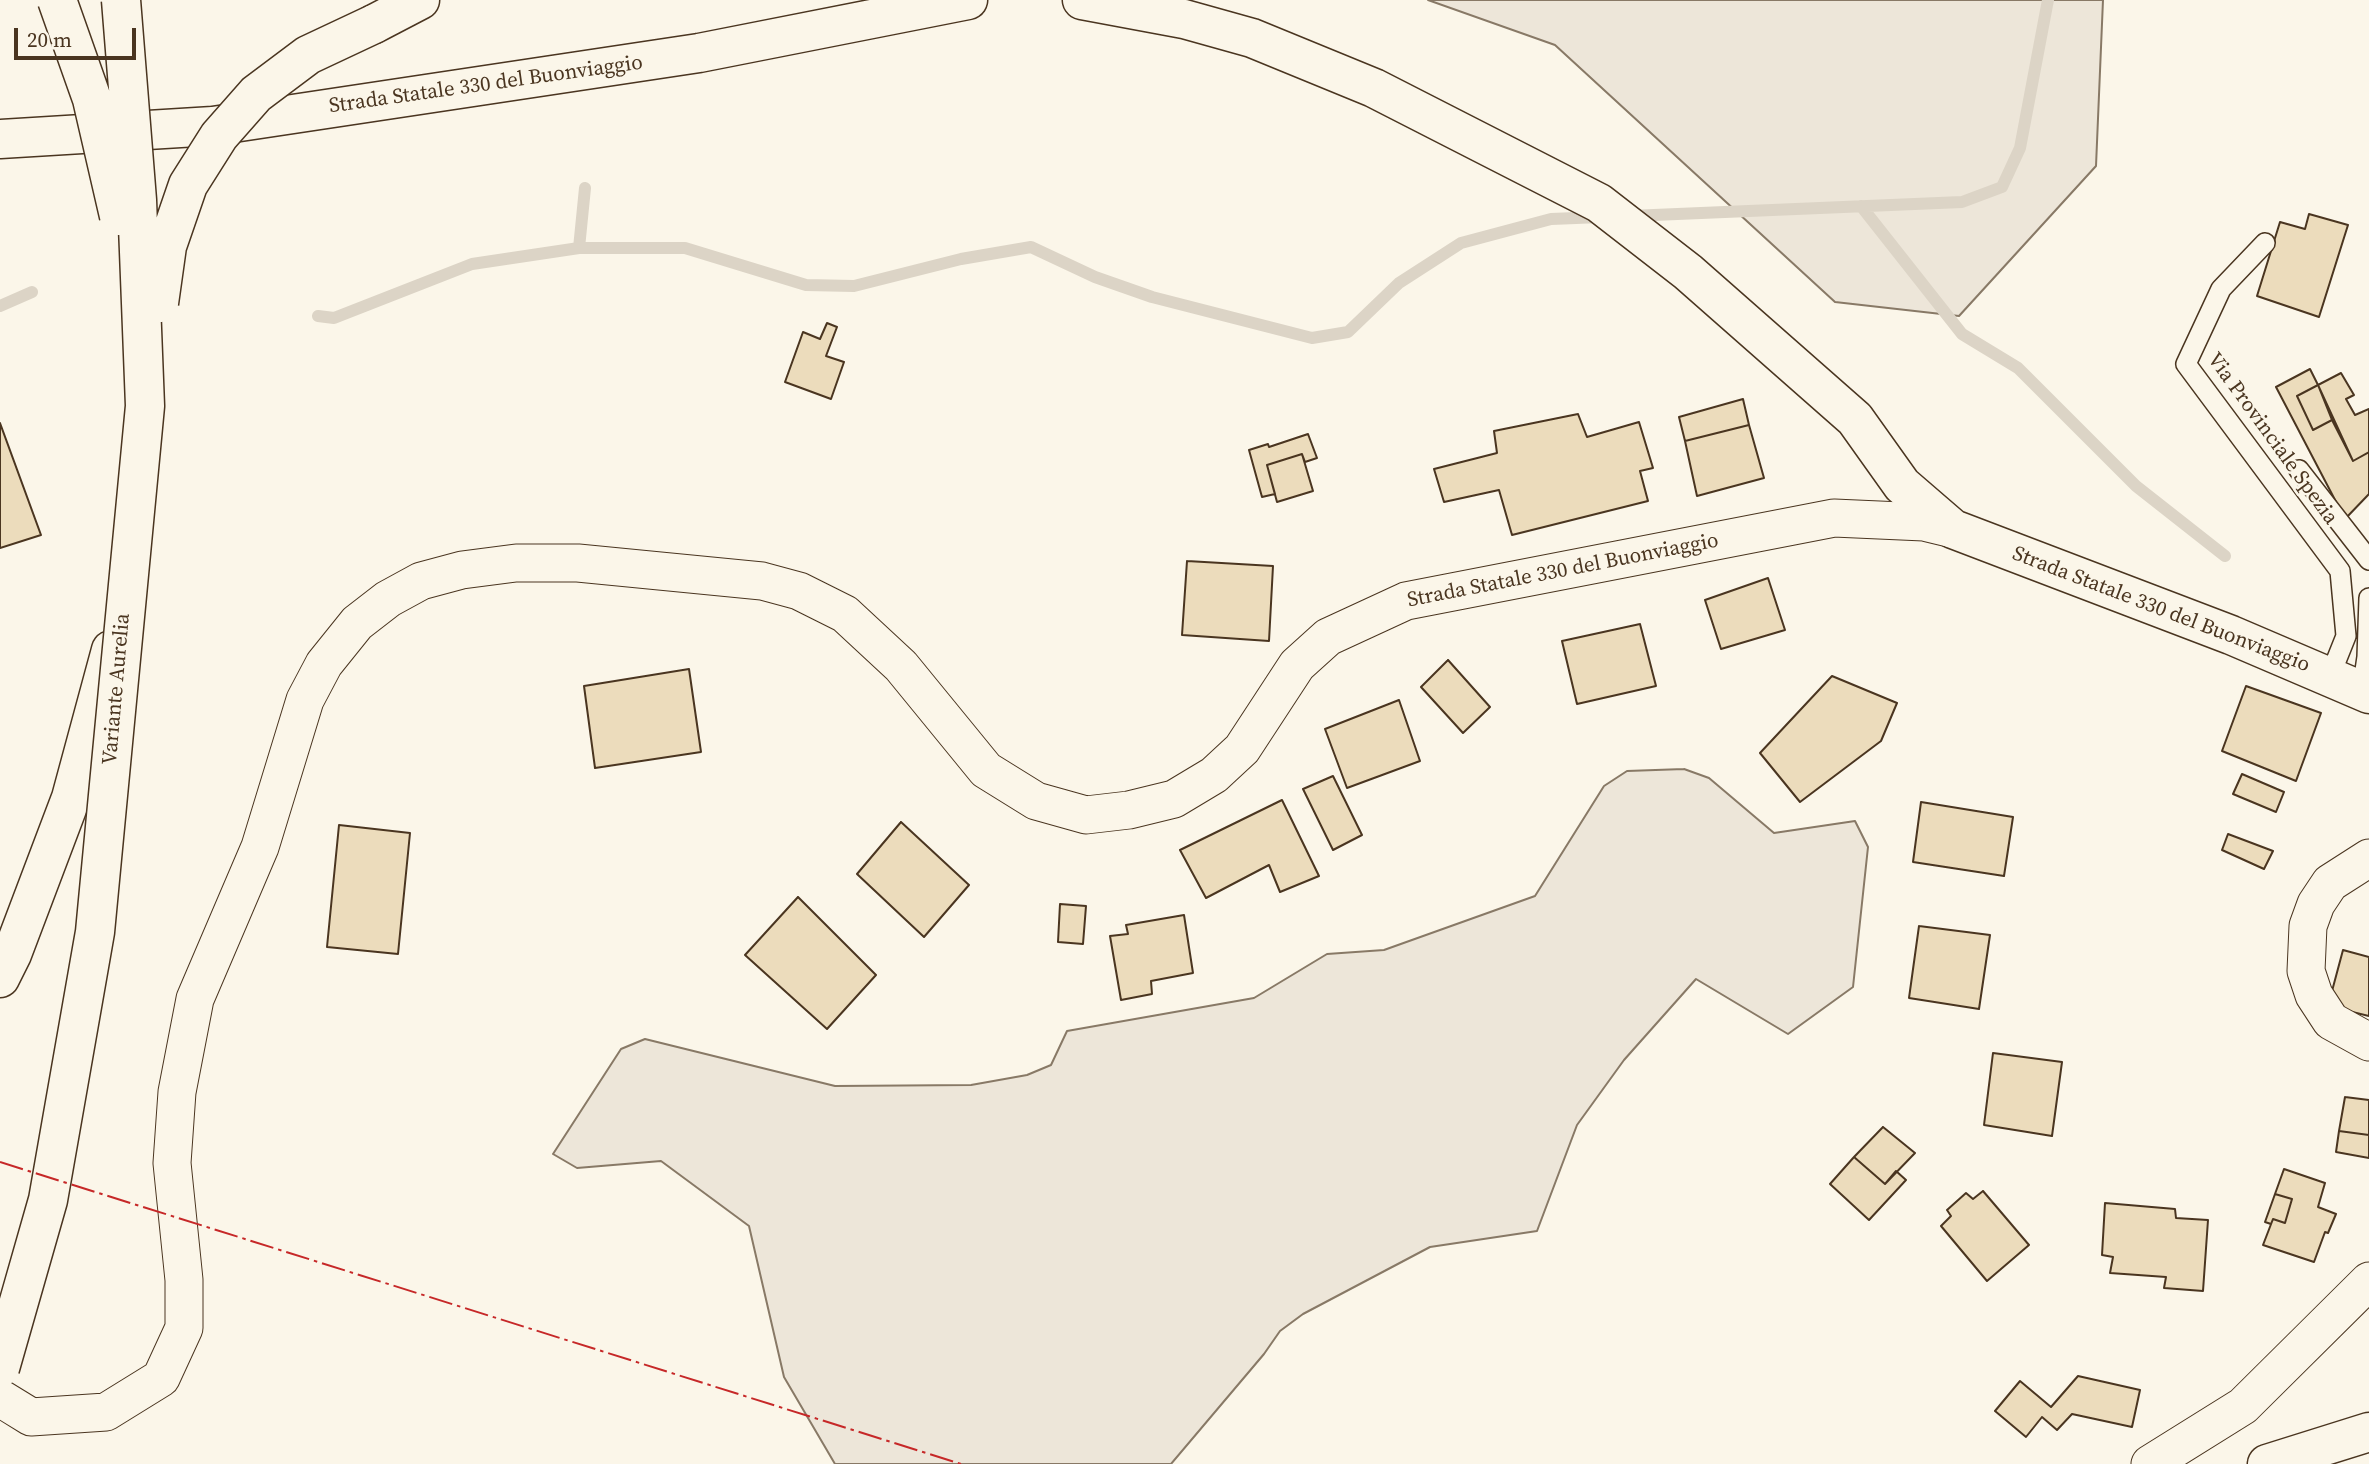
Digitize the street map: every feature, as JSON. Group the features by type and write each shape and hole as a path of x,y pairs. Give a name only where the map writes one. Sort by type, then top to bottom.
{"main road":[{"path":"57,0 92,99 122,231 145,406"},
{"name":"Variante Aurelia","path":"0,1368 48,1200 95,932 145,406 137,200 121,0"},
{"path":"145,406 167,246 188,185 219,136 256,94 307,55 420,0"},
{"name":"Strada Statale 330 del Buonviaggio","path":"0,139 213,126 699,53 968,0"},
{"name":"Strada Statale 330 del Buonviaggio","path":"1082,0 1184,19 1252,38 1374,88 1599,203 1688,272 1855,419 1902,485 1953,529 2231,635 2354,687"},
{"path":"0,978 12,954 71,798 125,597"},
{"path":"2267,1464 2369,1432"}],"street":[{"name":"Strada Statale 330 del Buonviaggio","path":"0,1398 31,1417 106,1412 161,1378 184,1328 184,1280 172,1163 177,1092 195,999 260,847 305,700 324,664 357,623 388,599 421,581 462,570 516,563 578,563 749,579 799,591 845,614 901,666 986,770 1036,801 1086,815 1129,810 1174,799 1214,775 1242,749 1297,665 1317,646 1328,637 1367,617 1406,601 1834,518 1924,522 1953,529"},
{"path":"2369,858 2330,883 2316,904 2308,926 2306,971 2314,995 2331,1021 2369,1042"},
{"path":"2150,1464 2242,1406 2369,1281"}],"lane":[{"name":"Via Provinciale Spezia","path":"2265,243 2221,289 2186,364 2340,570 2354,687"},
{"name":"Via Provinciale Spezia","path":"2299,470 2369,561"},
{"path":"2354,687 2367,657 2369,598"}],"shaded area":[{"path":"1428,0 2103,0 2096,166 1959,316 1835,302 1555,45"},
{"path":"1684,769 1709,778 1774,833 1855,821 1868,847 1853,987 1788,1034 1696,979 1624,1060 1577,1125 1537,1231 1430,1247 1303,1314 1280,1331 1264,1354 1171,1464 835,1464 784,1377 749,1226 661,1161 577,1168 553,1154 621,1049 645,1039 835,1086 971,1085 1027,1075 1051,1065 1067,1031 1254,998 1327,954 1384,950 1535,896 1604,786 1627,771"}],"building":[{"path":"2309,214 2348,225 2319,317 2257,296 2280,222 2305,229"},
{"path":"827,323 837,327 826,356 844,362 831,399 785,382 803,332 820,339"},
{"path":"2310,369 2318,385 2297,396 2313,430 2332,420 2353,461 2369,452 2369,494 2345,519 2276,387"},
{"path":"2341,373 2354,395 2346,399 2355,415 2369,409 2369,452 2353,461 2318,385"},
{"path":"2318,385 2332,420 2313,430 2297,396"},
{"path":"1743,399 1749,425 1685,441 1679,417"},
{"path":"1578,414 1587,437 1639,422 1653,468 1640,471 1648,501 1512,535 1499,490 1444,502 1434,469 1497,453 1494,431"},
{"path":"0,423 41,535 0,548"},
{"path":"1749,425 1764,478 1697,496 1685,441"},
{"path":"1308,434 1317,458 1305,462 1302,454 1267,465 1275,494 1262,497 1249,450 1268,444 1269,447"},
{"path":"1302,454 1313,491 1277,502 1267,465"},
{"path":"1187,561 1273,566 1269,641 1182,635"},
{"path":"1768,578 1785,630 1721,649 1705,600"},
{"path":"1640,624 1656,686 1577,704 1562,641"},
{"path":"1448,660 1490,707 1463,733 1421,687"},
{"path":"689,669 701,752 595,768 584,686"},
{"path":"1832,676 1897,703 1881,741 1800,802 1760,753"},
{"path":"2246,686 2321,713 2296,781 2222,751"},
{"path":"1399,700 1420,761 1347,788 1325,729"},
{"path":"2242,774 2284,792 2276,812 2233,794"},
{"path":"1333,776 1362,835 1333,850 1303,789"},
{"path":"1282,800 1319,876 1280,892 1269,865 1206,898 1180,850"},
{"path":"1921,802 2013,817 2004,876 1913,862"},
{"path":"901,822 969,885 924,937 857,874"},
{"path":"339,825 410,833 398,954 327,947"},
{"path":"2228,834 2273,851 2264,869 2222,850"},
{"path":"798,897 876,975 827,1029 745,955"},
{"path":"1060,904 1086,906 1083,944 1058,942"},
{"path":"1184,915 1193,973 1151,981 1152,994 1121,1000 1110,936 1128,934 1126,925"},
{"path":"1919,926 1990,935 1979,1009 1909,998"},
{"path":"2343,950 2369,957 2369,1016 2328,1006"},
{"path":"1993,1053 2062,1062 2052,1136 1984,1125"},
{"path":"2345,1097 2369,1100 2369,1135 2339,1131"},
{"path":"1883,1127 1915,1153 1885,1184 1854,1157"},
{"path":"2339,1131 2369,1135 2369,1158 2336,1152"},
{"path":"1854,1157 1885,1184 1896,1171 1906,1180 1869,1220 1830,1184"},
{"path":"2284,1169 2325,1183 2318,1207 2336,1214 2328,1233 2325,1232 2314,1262 2263,1245 2273,1219 2285,1223 2292,1199 2275,1194"},
{"path":"1983,1191 2029,1245 1987,1281 1941,1226 1951,1216 1947,1210 1966,1193 1973,1199"},
{"path":"2275,1194 2292,1199 2285,1223 2273,1219 2271,1224 2265,1222"},
{"path":"2105,1203 2175,1209 2176,1218 2208,1220 2203,1291 2164,1288 2166,1277 2110,1273 2113,1257 2102,1255"},
{"path":"2078,1376 2140,1390 2132,1427 2072,1414 2057,1430 2042,1417 2026,1437 1995,1411 2020,1381 2051,1407"}],"waterway":[{"path":"1630,216 1962,202 2002,187 2020,148 2048,0"},
{"path":"579,248 585,188"},
{"path":"1861,206 1962,334 2018,368 2136,486 2225,556"},
{"path":"318,316 334,318 472,264 579,248 685,248 806,285 854,286 961,259 1031,247 1095,277 1152,297 1312,338 1348,332 1399,283 1461,243 1551,219 1601,217"},
{"path":"0,306 32,292"}],"power":[{"path":"0,1162 961,1464"}]}
